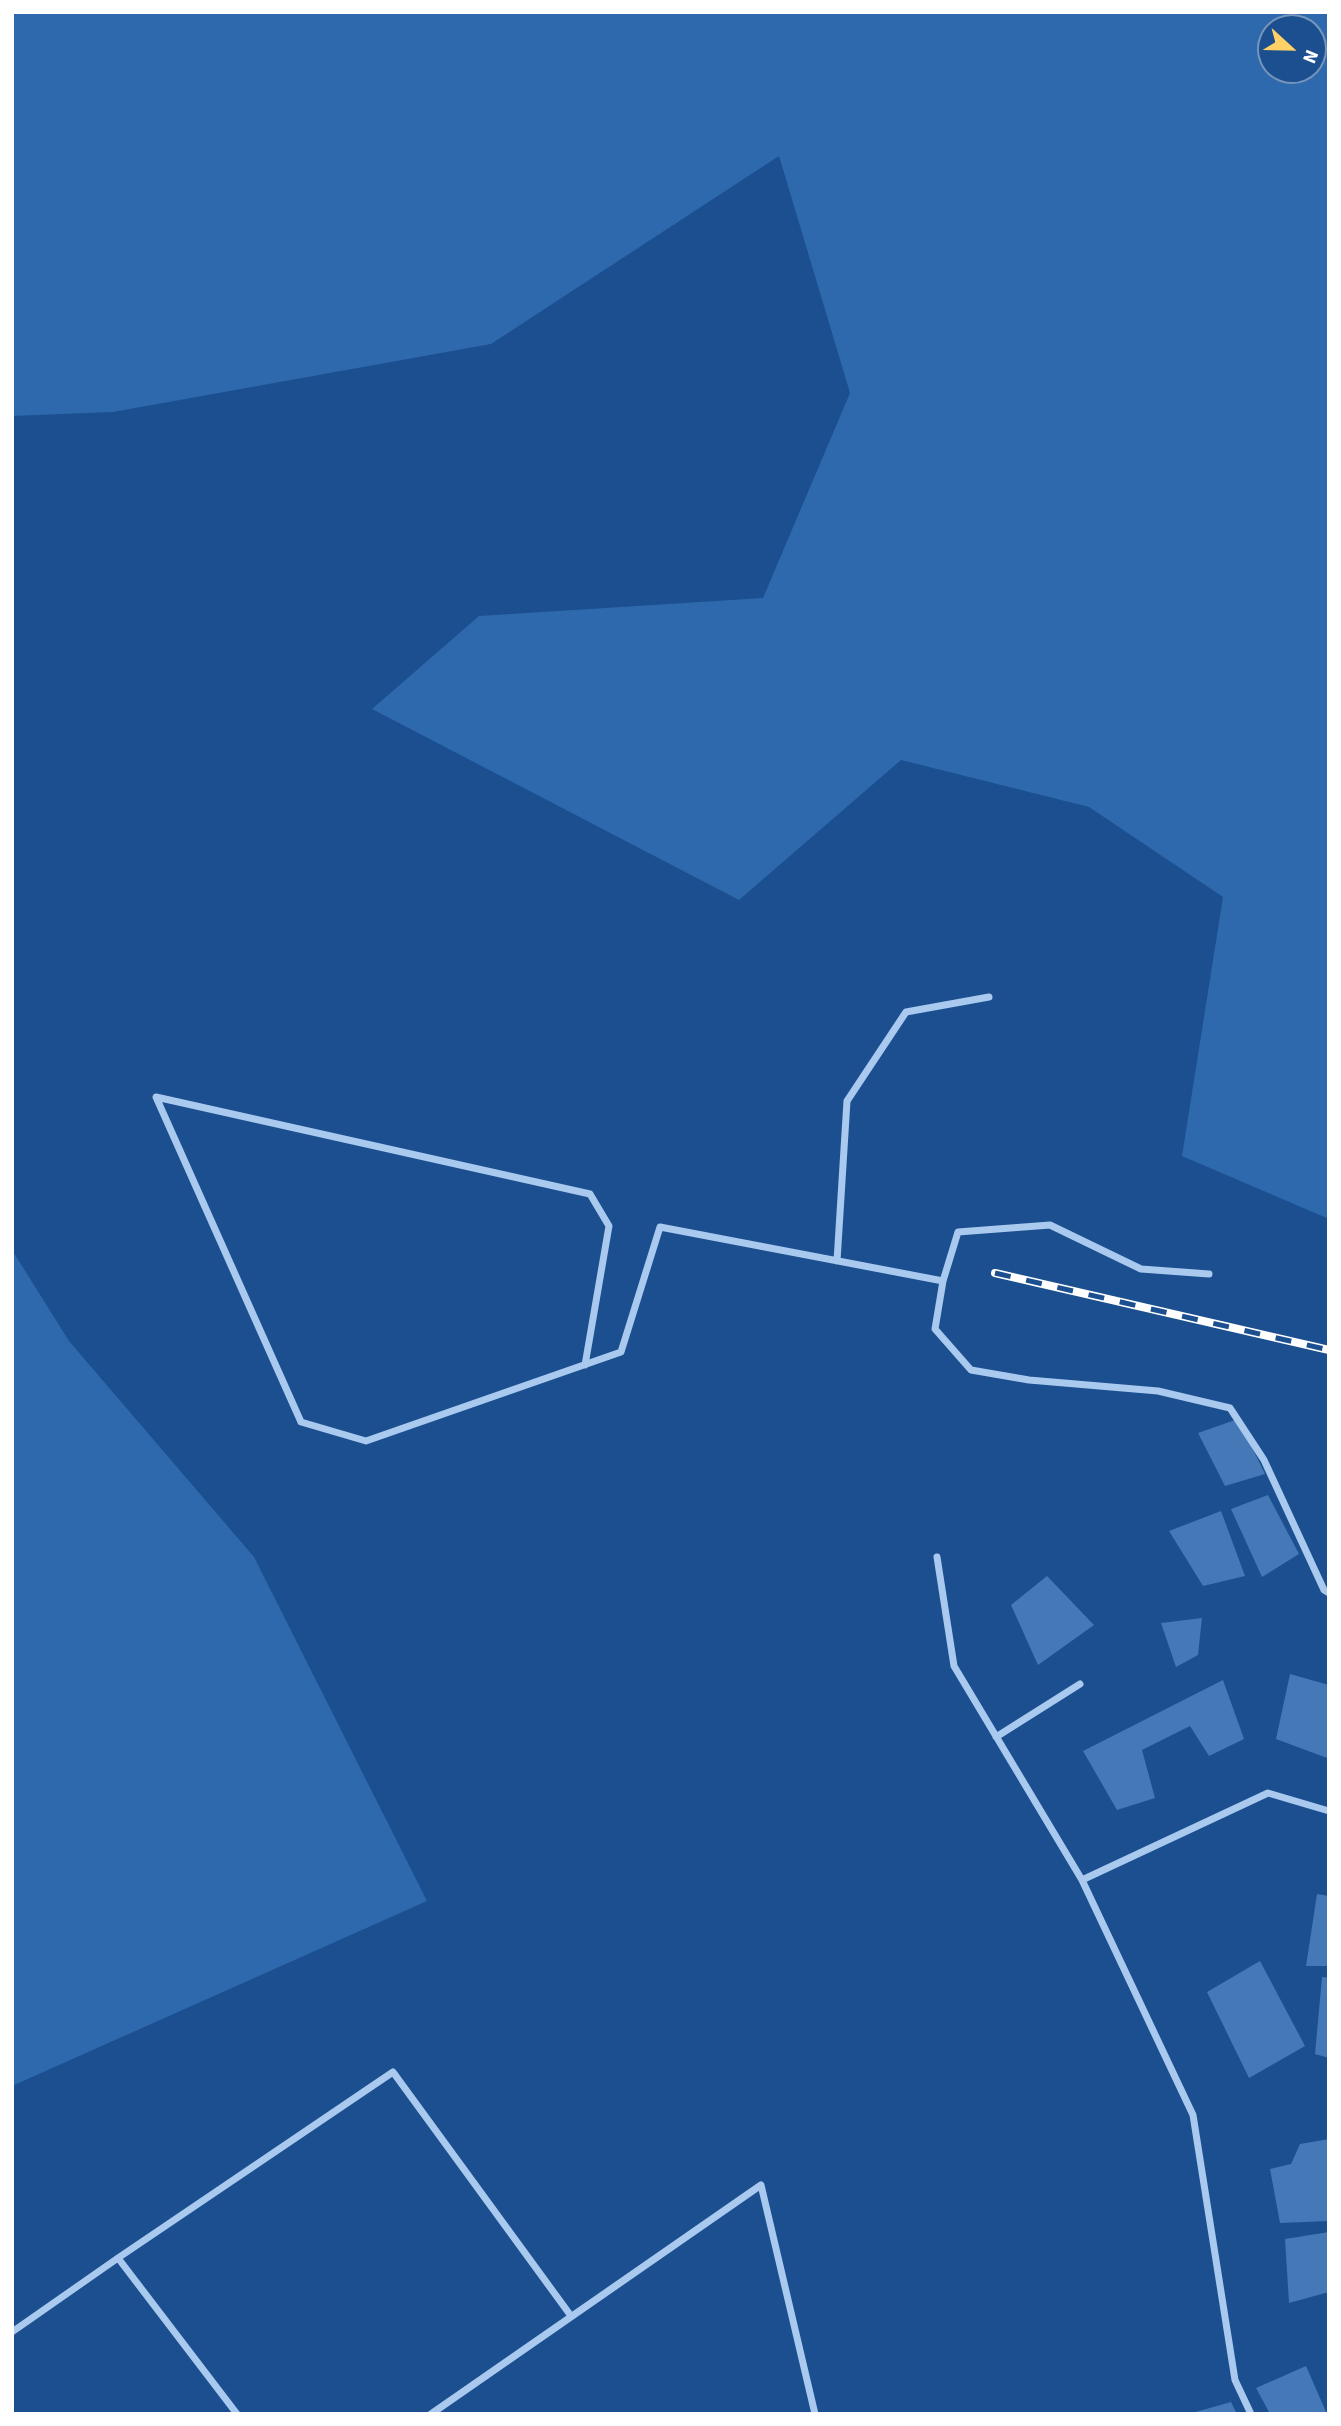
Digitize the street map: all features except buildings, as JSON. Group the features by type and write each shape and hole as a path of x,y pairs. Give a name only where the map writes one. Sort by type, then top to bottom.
{"street":[{"path":"837,1261 847,1101 906,1012 989,997"},
{"path":"585,1365 609,1226 590,1194 156,1097 302,1422 366,1441 585,1365 621,1352 660,1227 943,1281"},
{"path":"1209,1275 1141,1269 1049,1225 958,1232 943,1281 936,1329 971,1370 1029,1380 1158,1391 1230,1408 1264,1460 1324,1590 1329,1593"},
{"path":"937,1557 954,1666 1082,1880 1193,2115 1235,2380 1251,2414"},
{"path":"996,1737 1080,1684"},
{"path":"1082,1880 1268,1793 1329,1811"},
{"path":"12,2332 393,2072 571,2316"},
{"path":"430,2414 761,2185 815,2414"},
{"path":"117,2258 237,2414"}],"shaded area":[{"path":"12,12 1329,12 1329,1219 1182,1156 1223,897 1089,807 901,760 739,900 372,709 479,616 763,598 850,393 779,156 491,344 113,412 12,416"},
{"path":"12,1250 69,1341 254,1557 427,1901 12,2086"}],"railway":[{"path":"995,1273 1329,1350"}]}
